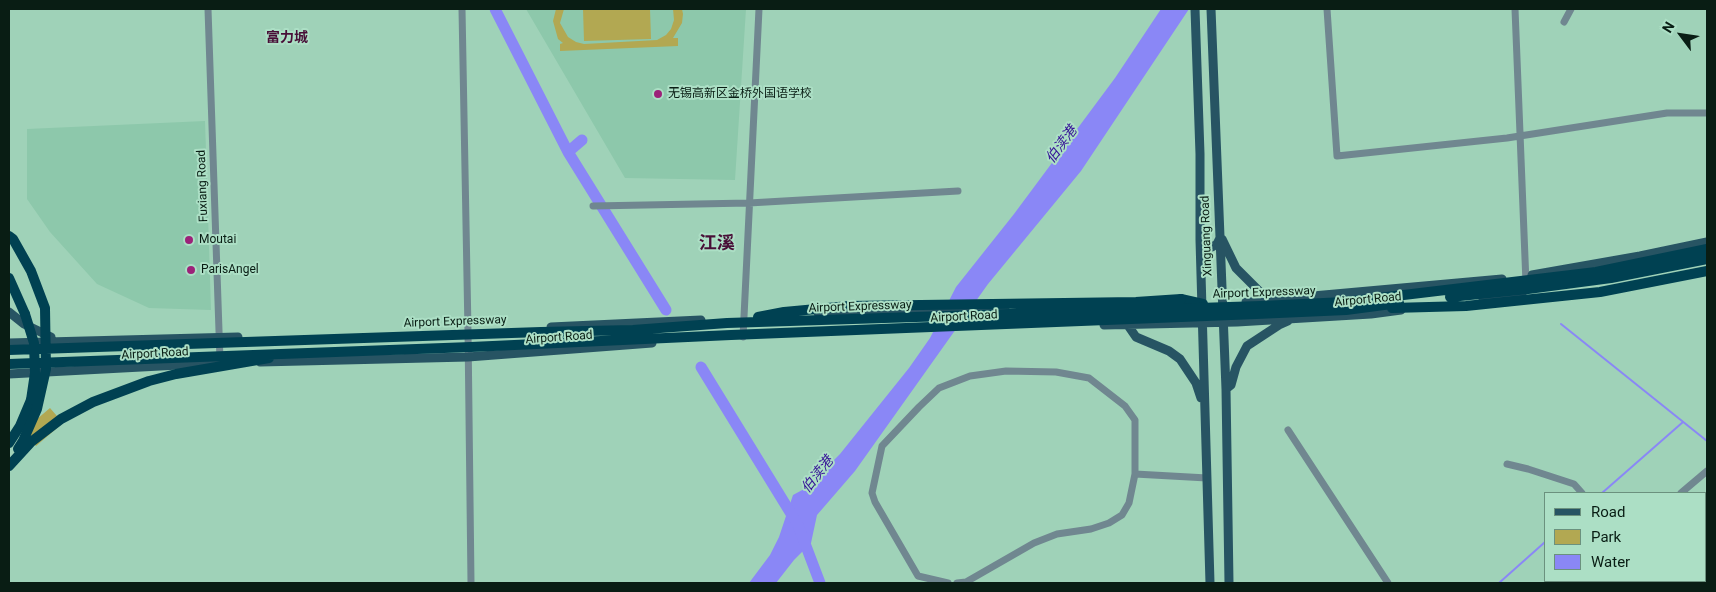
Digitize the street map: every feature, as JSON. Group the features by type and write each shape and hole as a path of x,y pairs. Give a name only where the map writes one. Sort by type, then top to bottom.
{"highway":[{"path":"9,236 13,239 31,271 45,308 46,369 37,409 23,441 9,464"},
{"name":"Airport Expressway","path":"9,350 633,330 726,323 1345,302 1596,272 1707,249"},
{"name":"Airport Expressway","path":"9,364 471,347 1346,310 1602,279 1707,259"},
{"path":"1346,310 1466,306 1600,292 1707,270"},
{"path":"9,278 25,314 34,343 35,372 30,400 20,426 9,443"},
{"path":"726,323 784,312 849,306 1117,302 1181,299 1203,304"},
{"path":"9,464 31,442 61,419 93,402 143,383 176,374 291,353"}],"main road":[{"name":"Xinguang Road","path":"1195,9 1210,583"},
{"name":"Xinguang Road","path":"1211,9 1226,389 1229,583"},
{"path":"1200,240 1205,245 1212,247 1217,244 1220,237"},
{"path":"1220,237 1236,268 1268,300"},
{"name":"Airport Road","path":"9,343 468,331 791,314 1222,304 1525,276 1707,242"},
{"name":"Airport Road","path":"9,374 220,363 468,357 742,337 921,332 981,328 1203,323 1371,314 1608,283 1707,264"},
{"path":"9,312 24,324 52,337 66,341"},
{"path":"1226,389 1231,385 1236,367 1248,346 1279,325 1298,318"},
{"path":"1127,324 1136,337 1169,351 1180,358 1196,383 1204,404"}],"street":[{"name":"Fuxiang Road","path":"208,9 220,363"},
{"path":"462,9 471,583"},
{"path":"742,337 759,9"},
{"path":"1327,9 1337,156 1520,136 1667,113 1707,113"},
{"path":"1515,9 1526,294"},
{"path":"1564,22 1571,9"},
{"path":"593,206 749,203 958,191"},
{"path":"948,583 918,576 875,502 872,493 882,446 939,388 970,376 1006,371 1056,372 1089,378 1125,406 1134,420 1135,474 1128,503 1122,515 1109,523 1091,529 1057,534 1034,543 966,582 957,583"},
{"path":"1288,430 1388,583"},
{"path":"1507,464 1574,484 1581,492"},
{"path":"1682,492 1707,471"},
{"path":"1135,474 1207,478"}],"shaded area":[{"name":"无锡高新区金桥外国语学校","path":"526,9 746,9 735,180 625,178"},
{"path":"205,121 211,310 149,308 97,284 50,232 27,199 27,129"}],"green space":[{"path":"556,9 564,9 560,23 568,37 584,44 657,40 666,35 671,29 674,20 673,9 682,9 682,23 673,38 678,38 678,46 560,51 560,44 563,43 558,39 553,21"},
{"path":"583,9 650,9 651,39 584,41"},
{"path":"50,408 63,423 36,446 23,431"}],"water":[{"path":"1161,9 1189,9 1081,171 988,284 855,471 817,515 811,543 794,560 776,583 749,583 770,555 779,537 793,495 806,488 840,454 909,368 930,338 956,287 1014,214 1115,78"}],"waterway":[{"path":"495,9 568,152 666,310"},
{"path":"568,152 582,140"},
{"path":"1561,324 1707,441"},
{"path":"701,367 798,525 820,583"},
{"path":"1603,492 1683,422"},
{"path":"1499,583 1544,543"}],"place":[{"name":"无锡高新区金桥外国语学校","path":"658,94"},
{"name":"Moutai","path":"189,240"},
{"name":"ParisAngel","path":"191,270"}],"district":[{"name":"富力城","path":"287,38"},
{"name":"江溪","path":"717,244"}],"water label":[{"name":"伯渎港","path":"1062,145"},
{"name":"伯渎港","path":"818,475"}]}
